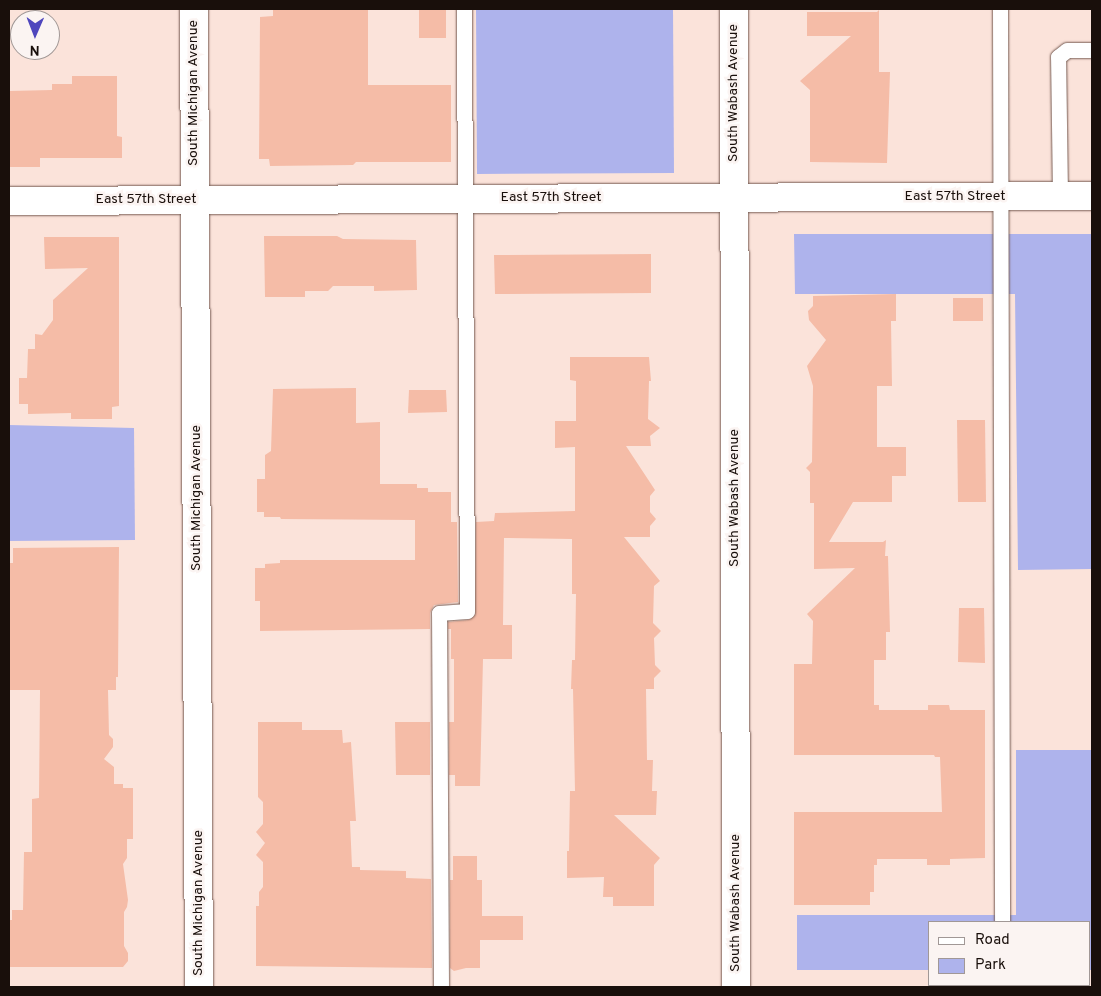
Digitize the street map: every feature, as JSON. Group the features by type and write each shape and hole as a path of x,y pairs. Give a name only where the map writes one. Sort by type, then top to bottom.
{"street":[{"name":"South Michigan Avenue","path":"194,9 200,987"},
{"name":"South Wabash Avenue","path":"734,9 736,987"},
{"name":"East 57th Street","path":"9,201 1092,196"}],"lane":[{"path":"441,987 439,613 467,611 464,9"},
{"path":"1000,9 1002,921"},
{"path":"1060,196 1058,57 1067,50 1092,50"}],"green space":[{"path":"476,9 673,9 674,173 477,174"},
{"path":"794,234 1092,234 1092,569 1018,570 1015,294 795,294"},
{"path":"9,425 134,428 135,540 9,541"},
{"path":"1016,750 1092,750 1092,970 1091,921 928,921 928,970 797,970 797,915 1016,915"}],"building":[{"path":"273,9 368,9 368,85 451,85 451,162 356,162 353,165 270,166 269,159 259,159 260,17 273,16"},
{"path":"419,9 446,9 446,38 419,38"},
{"path":"879,10 879,72 890,72 887,163 810,162 810,90 800,81 851,36 807,36 807,12 877,12"},
{"path":"72,76 117,76 117,136 122,137 122,158 40,158 40,167 9,167 9,91 52,90 52,84 72,84"},
{"path":"264,236 337,236 343,239 416,240 417,290 374,291 374,286 333,286 328,291 305,291 305,297 265,297"},
{"path":"44,237 119,237 119,406 112,407 112,419 71,419 71,413 28,414 28,404 19,404 19,378 27,378 28,349 35,349 35,334 42,335 53,320 53,300 88,268 45,269"},
{"path":"651,254 651,293 495,294 494,255"},
{"path":"896,294 896,321 891,321 892,386 877,386 877,447 906,447 906,476 892,476 892,502 853,502 829,542 883,542 886,540 885,556 888,556 890,632 886,632 886,660 874,660 874,705 879,705 879,710 928,710 928,705 949,705 950,710 985,710 985,858 950,859 950,865 927,865 927,859 877,859 877,865 874,865 874,892 870,892 870,905 794,905 794,812 942,812 940,757 935,757 934,755 794,755 794,664 812,664 813,621 807,614 855,568 814,569 814,503 810,503 810,472 806,468 812,462 813,386 807,366 826,340 809,320 808,311 813,306 813,296"},
{"path":"953,298 983,298 983,321 953,321"},
{"path":"570,357 649,357 651,381 649,381 648,419 660,428 650,436 651,446 626,446 655,490 650,496 650,512 656,519 650,526 650,537 624,537 660,581 654,586 653,623 661,631 654,638 655,665 661,671 654,678 654,689 646,689 647,760 653,760 652,791 657,791 656,815 614,815 660,858 654,865 654,906 613,906 613,897 603,897 604,877 567,878 570,791 575,791 573,689 571,689 572,660 575,660 576,594 572,594 572,539 504,538 503,625 512,625 512,659 483,659 480,786 455,786 455,775 449,775 449,722 454,722 454,659 451,659 451,629 448,629 448,622 468,620 475,615 476,522 494,521 495,513 575,511 575,447 555,448 555,421 576,421 576,381 570,380"},
{"path":"356,388 356,423 380,422 380,484 417,484 417,488 428,488 428,492 451,492 451,522 457,522 458,602 434,605 430,613 430,629 260,631 260,601 255,601 255,568 265,568 265,564 280,563 280,560 415,560 415,520 281,519 280,517 264,517 264,512 257,512 257,479 265,479 265,455 271,451 273,389"},
{"path":"409,390 446,390 447,412 408,413"},
{"path":"957,420 985,420 986,502 958,502"},
{"path":"119,547 118,677 116,677 116,690 108,690 109,735 113,739 113,747 104,759 114,767 114,784 123,784 123,788 133,788 133,839 127,839 127,858 123,864 128,900 124,912 124,946 128,953 128,961 123,967 9,967 9,920 12,920 12,910 23,910 24,852 32,852 32,799 39,798 40,690 9,690 9,563 13,563 13,548"},
{"path":"959,608 984,608 985,663 958,662"},
{"path":"258,722 302,722 302,730 342,730 343,743 351,742 356,821 350,821 352,867 360,867 360,870 406,871 406,878 431,879 432,968 256,966 256,906 259,906 259,892 263,887 263,862 256,855 265,843 256,832 263,824 263,802 258,797"},
{"path":"395,722 430,722 430,775 396,775"},
{"path":"453,856 477,856 477,880 482,880 482,916 523,916 523,940 480,940 480,968 466,968 454,971 450,968 450,880 453,880"}]}
